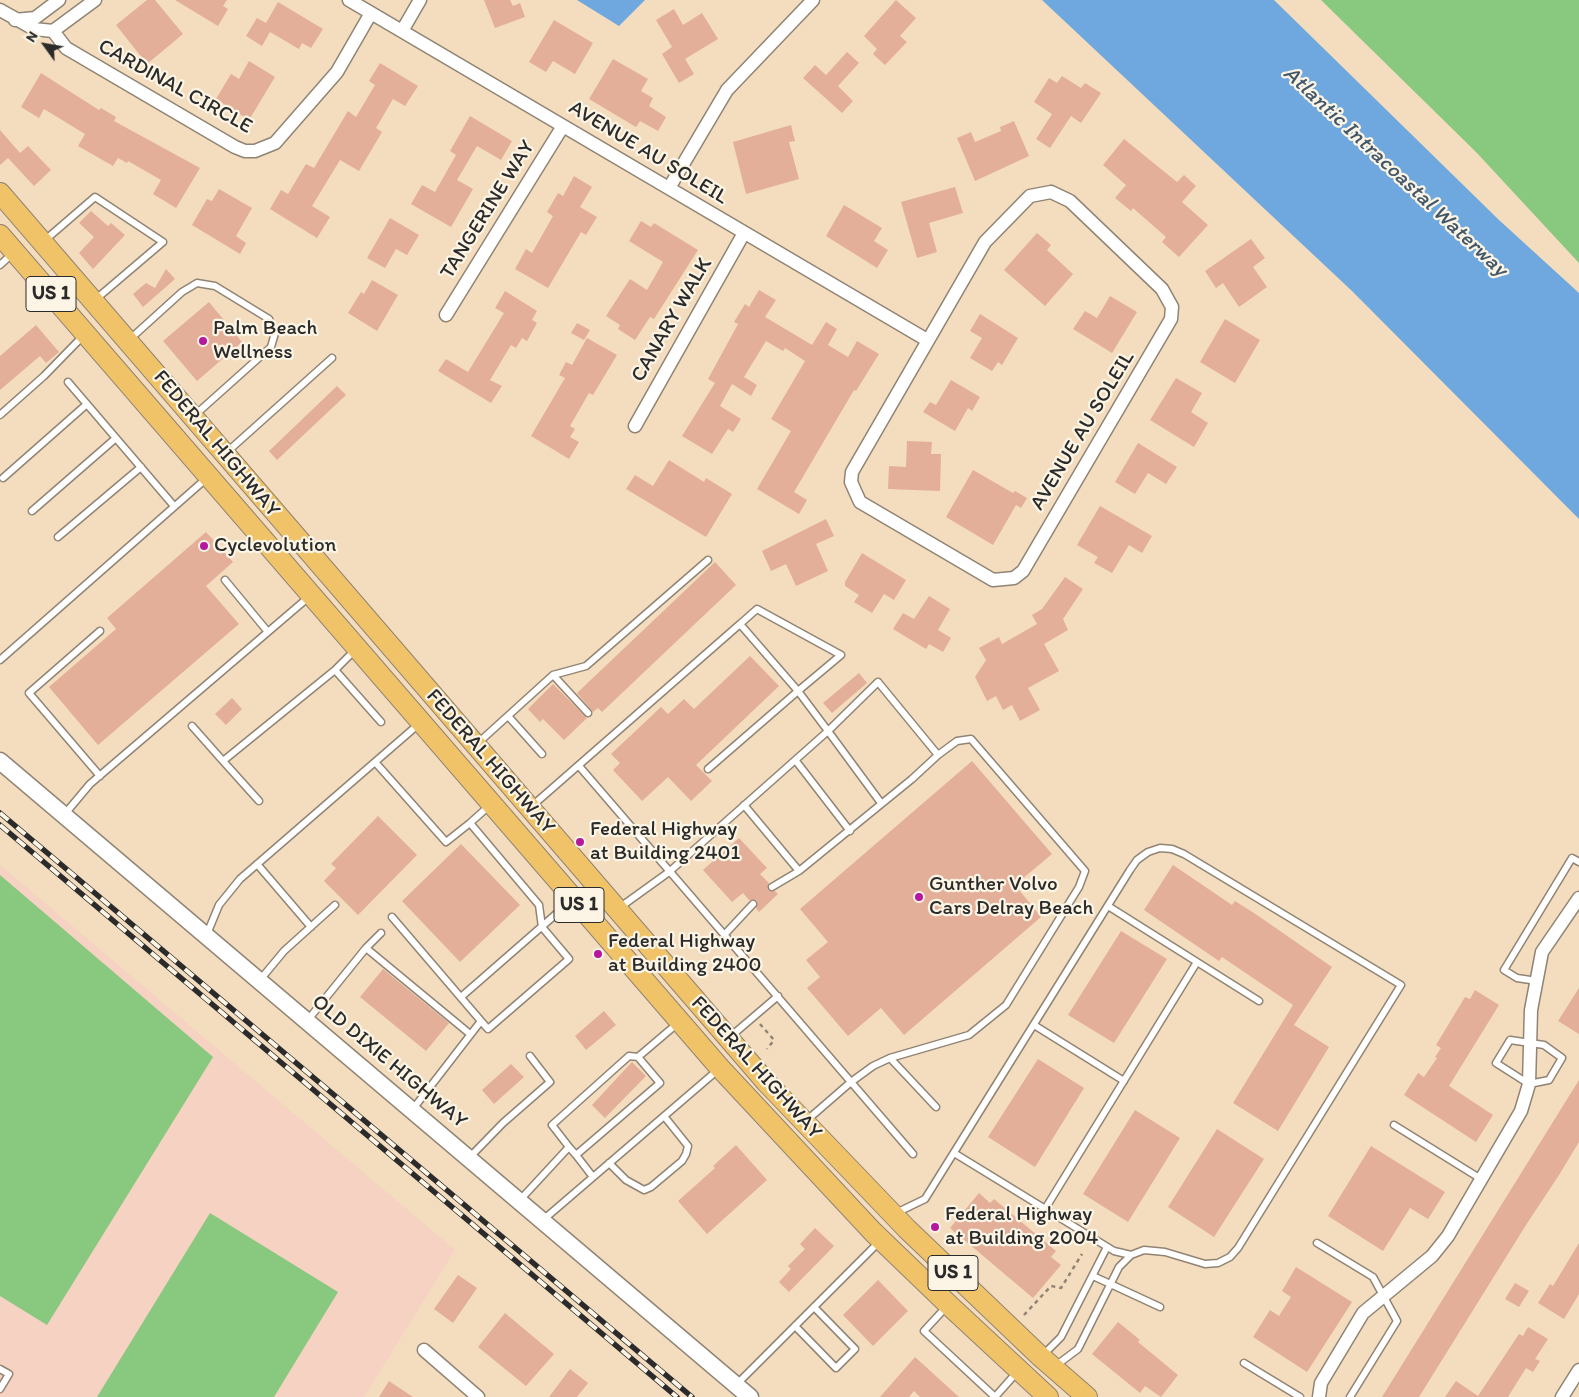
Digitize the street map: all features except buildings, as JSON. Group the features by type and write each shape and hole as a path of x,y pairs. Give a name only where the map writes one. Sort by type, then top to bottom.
{"main road":[{"name":"FEDERAL HIGHWAY","path":"0,193 728,1038 804,1123 892,1214 1047,1362 1087,1397"},
{"name":"FEDERAL HIGHWAY","path":"0,235 7,258 85,334 720,1068 881,1240 1043,1393"},
{"path":"134,390 169,410 193,416"},
{"path":"181,444 197,444 224,454"},
{"path":"640,976 663,988 704,1033 718,1039 728,1038"},
{"path":"720,1068 739,1070 768,1083"},
{"path":"949,1306 975,1317 1023,1360 1047,1362"},
{"path":"1043,1393 1053,1388 1069,1397"}],"street":[{"path":"15,20 35,18 59,0"},
{"path":"0,10 34,29 53,31 95,0"},
{"name":"AVENUE AU SOLEIL","path":"349,0 927,340"},
{"path":"402,31 420,0"},
{"path":"669,188 727,90 813,0"},
{"name":"CARDINAL CIRCLE","path":"53,31 66,48 74,53 235,147 245,151 255,151 275,143 337,72 372,13"},
{"name":"TANGERINE WAY","path":"446,315 563,126"},
{"name":"AVENUE AU SOLEIL","path":"1051,192 1070,201 1162,289 1168,297 1172,308 1171,319 1167,329 1023,572 1014,578 1004,580 983,576 860,502 854,493 851,482 856,462 927,340 985,242 1030,196 1040,193 1051,192"},
{"name":"CANARY WALK","path":"635,426 744,233"},
{"name":"OLD DIXIE HIGHWAY","path":"0,761 750,1397"},
{"path":"1319,1397 1321,1383 1364,1313 1432,1256 1448,1236 1520,1111 1529,1084 1531,1010 1542,952 1579,898"},
{"path":"424,1350 478,1397"},
{"path":"1562,1397 1579,1370"}],"lane":[{"path":"43,242 95,197 163,242 94,301"},
{"path":"128,341 189,287 206,283 215,286 269,319 275,332 271,347 193,416"},
{"path":"0,415 44,376 85,334"},
{"path":"224,454 332,358"},
{"path":"68,382 174,506"},
{"path":"3,478 87,404"},
{"path":"32,511 116,438"},
{"path":"58,537 140,467"},
{"path":"0,660 209,476"},
{"path":"475,745 553,675 586,666 708,560"},
{"path":"224,580 268,632"},
{"path":"64,815 90,784 311,595"},
{"path":"530,808 758,609 841,655 708,769"},
{"path":"740,624 798,691 881,803"},
{"path":"100,631 29,693 100,776"},
{"path":"224,761 335,670 356,649"},
{"path":"335,670 381,722"},
{"path":"553,675 588,713"},
{"path":"618,910 669,872 796,761 878,682 938,755"},
{"path":"508,716 542,754"},
{"path":"206,936 220,905 240,879 421,722"},
{"path":"192,726 259,801"},
{"path":"772,887 799,872 912,779 938,755 957,741 971,739 1085,871 1084,878 1006,1005 969,1035 890,1058 873,1066 851,1082 804,1123"},
{"path":"796,761 850,831"},
{"path":"375,762 446,842 491,804"},
{"path":"579,766 913,1154"},
{"path":"744,805 799,872"},
{"path":"392,917 488,1030 569,959 542,927 539,905 470,823"},
{"path":"892,1214 909,1209 925,1200 1137,860 1148,852 1160,848 1172,849 1184,854 1401,984 1238,1248 1230,1257 1218,1263 1205,1264 1144,1250 1131,1255 1119,1267 1078,1349 1047,1362"},
{"path":"1537,981 1517,978 1504,970 1572,858 1579,862"},
{"path":"257,864 311,927"},
{"path":"461,997 574,899"},
{"path":"725,934 753,904"},
{"path":"259,980 284,951 335,906"},
{"path":"1108,906 1259,1001"},
{"path":"307,1021 366,948 381,933"},
{"path":"366,948 470,1034"},
{"path":"1045,1208 1197,962"},
{"path":"728,1038 778,996"},
{"path":"412,1110 480,1021"},
{"path":"638,1057 680,1021"},
{"path":"1034,1025 1124,1081"},
{"path":"1510,1040 1530,1045 1544,1045 1562,1058 1548,1080 1529,1084 1496,1063 1510,1040"},
{"path":"469,1158 503,1122 550,1082 530,1056"},
{"path":"576,1155 660,1083 638,1057 629,1056 552,1125 593,1177"},
{"path":"890,1058 936,1106"},
{"path":"543,1220 720,1068"},
{"path":"609,1163 626,1180 644,1190 651,1187 682,1161 688,1146 664,1116"},
{"path":"1394,1125 1481,1179"},
{"path":"520,1200 569,1147"},
{"path":"954,1153 1107,1247 1131,1255"},
{"path":"736,1384 881,1240"},
{"path":"1318,1243 1373,1277 1397,1321 1350,1397"},
{"path":"1047,1362 1107,1247"},
{"path":"1093,1276 1160,1307"},
{"path":"794,1326 836,1368 855,1348 814,1306"},
{"path":"949,1306 924,1331 996,1397 1019,1371"},
{"path":"1244,1363 1300,1397"},
{"path":"0,1368 9,1374 0,1389"}],"path":[{"path":"766,1019 760,1024 774,1040 767,1049"},
{"path":"1024,1315 1051,1286 1061,1288 1082,1254"}],"shaded area":[{"path":"0,865 455,1250 364,1397 0,1397"}],"green space":[{"path":"1321,0 1579,0 1579,263 1476,152"},
{"path":"0,875 213,1057 47,1325 0,1296"},
{"path":"210,1213 338,1292 274,1397 97,1397"}],"water":[{"path":"577,0 645,0 619,26"},
{"name":"Atlantic Intracoastal Waterway","path":"1042,0 1274,0 1499,220 1579,293 1579,519 1352,291"}],"railway":[{"path":"0,813 692,1397"},
{"path":"0,825 677,1397"}],"place":[{"name":"Palm Beach Wellness","path":"203,341"},
{"name":"Cyclevolution","path":"204,546"},
{"name":"Federal Highway at Building 2401","path":"580,842"},
{"name":"Gunther Volvo Cars Delray Beach","path":"919,897"},
{"name":"Federal Highway at Building 2400","path":"598,954"},
{"name":"Federal Highway at Building 2004","path":"935,1227"}]}
